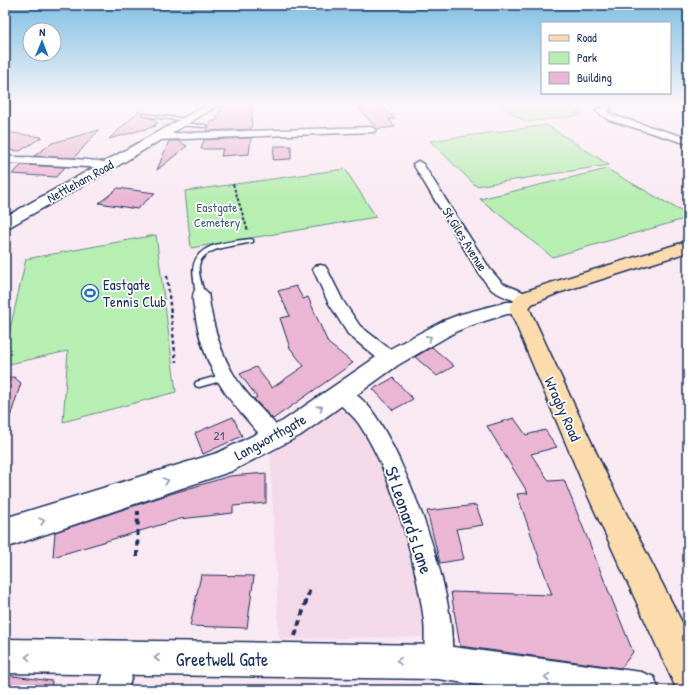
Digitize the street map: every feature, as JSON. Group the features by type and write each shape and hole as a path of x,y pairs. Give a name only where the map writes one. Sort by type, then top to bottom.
{"main road":[{"path":"522,303 688,246"},
{"name":"Wragby Road","path":"522,303 598,487 688,673"}],"street":[{"name":"Nettleham Road","path":"5,223 160,135"},
{"path":"157,137 205,135"},
{"path":"670,135 688,141"},
{"path":"5,160 109,165"},
{"name":"St Giles Avenue","path":"418,164 485,272 497,286 522,303"},
{"path":"320,269 336,302 354,330 390,360"},
{"path":"200,293 207,336 225,377 230,386 274,438"},
{"name":"Langworthgate","path":"5,533 223,463 292,428 340,393 390,360 450,326 522,303"},
{"name":"St Leonard's Lane","path":"340,393 359,409 366,418 400,484 421,548 433,598 439,631 438,662"},
{"name":"Greetwell Gate","path":"5,656 117,674 288,659 438,662 641,690"}],"lane":[{"path":"200,293 196,264 203,253 223,246 251,241"},
{"path":"199,384 225,377"}],"path":[{"path":"233,184 251,241"},
{"path":"167,276 176,362"},
{"path":"137,557 138,490"},
{"path":"288,659 310,589"}],"shaded area":[{"path":"340,410 354,414 384,465 414,554 430,637 279,639 270,445 331,411"}],"green space":[{"path":"471,135 563,135 609,165 476,186 430,141"},
{"name":"Eastgate Cemetery","path":"345,169 376,217 191,248 185,191"},
{"path":"607,169 688,215 688,218 552,257 480,199"},
{"name":"Eastgate Tennis Club","path":"156,235 176,392 63,422 68,351 5,365 5,351 26,259"}],"building":[{"path":"5,135 42,137 20,151 5,150"},
{"path":"79,135 94,135 74,158 34,156 52,143"},
{"path":"113,135 122,135 109,139"},
{"path":"251,138 249,154 221,156 223,149 201,149 204,140"},
{"path":"169,141 178,141 187,146 157,170"},
{"path":"274,146 291,146 291,159 273,160"},
{"path":"22,165 65,167 56,177 12,174"},
{"path":"118,188 155,193 137,209 99,203"},
{"path":"296,286 303,299 308,297 328,343 353,363 273,419 254,399 257,397 240,374 256,367 272,388 304,366 290,348 280,318 290,316 278,291"},
{"path":"432,347 454,366 437,376 415,357"},
{"path":"14,377 21,383 8,423 5,423 5,378"},
{"path":"393,378 413,399 393,410 373,389"},
{"path":"233,417 242,436 203,454 195,433"},
{"path":"514,418 526,435 545,430 557,447 531,454 549,481 564,480 633,652 621,668 460,646 451,592 552,595 517,494 528,493 487,426"},
{"path":"266,473 266,503 233,506 233,513 180,519 53,557 55,532 230,476"},
{"path":"476,505 483,525 456,529 464,559 440,563 427,511"},
{"path":"201,575 254,576 247,628 190,626"},
{"path":"5,675 52,681 51,690 5,690"}],"place":[{"name":"Eastgate Tennis Club","path":"90,293"}]}
